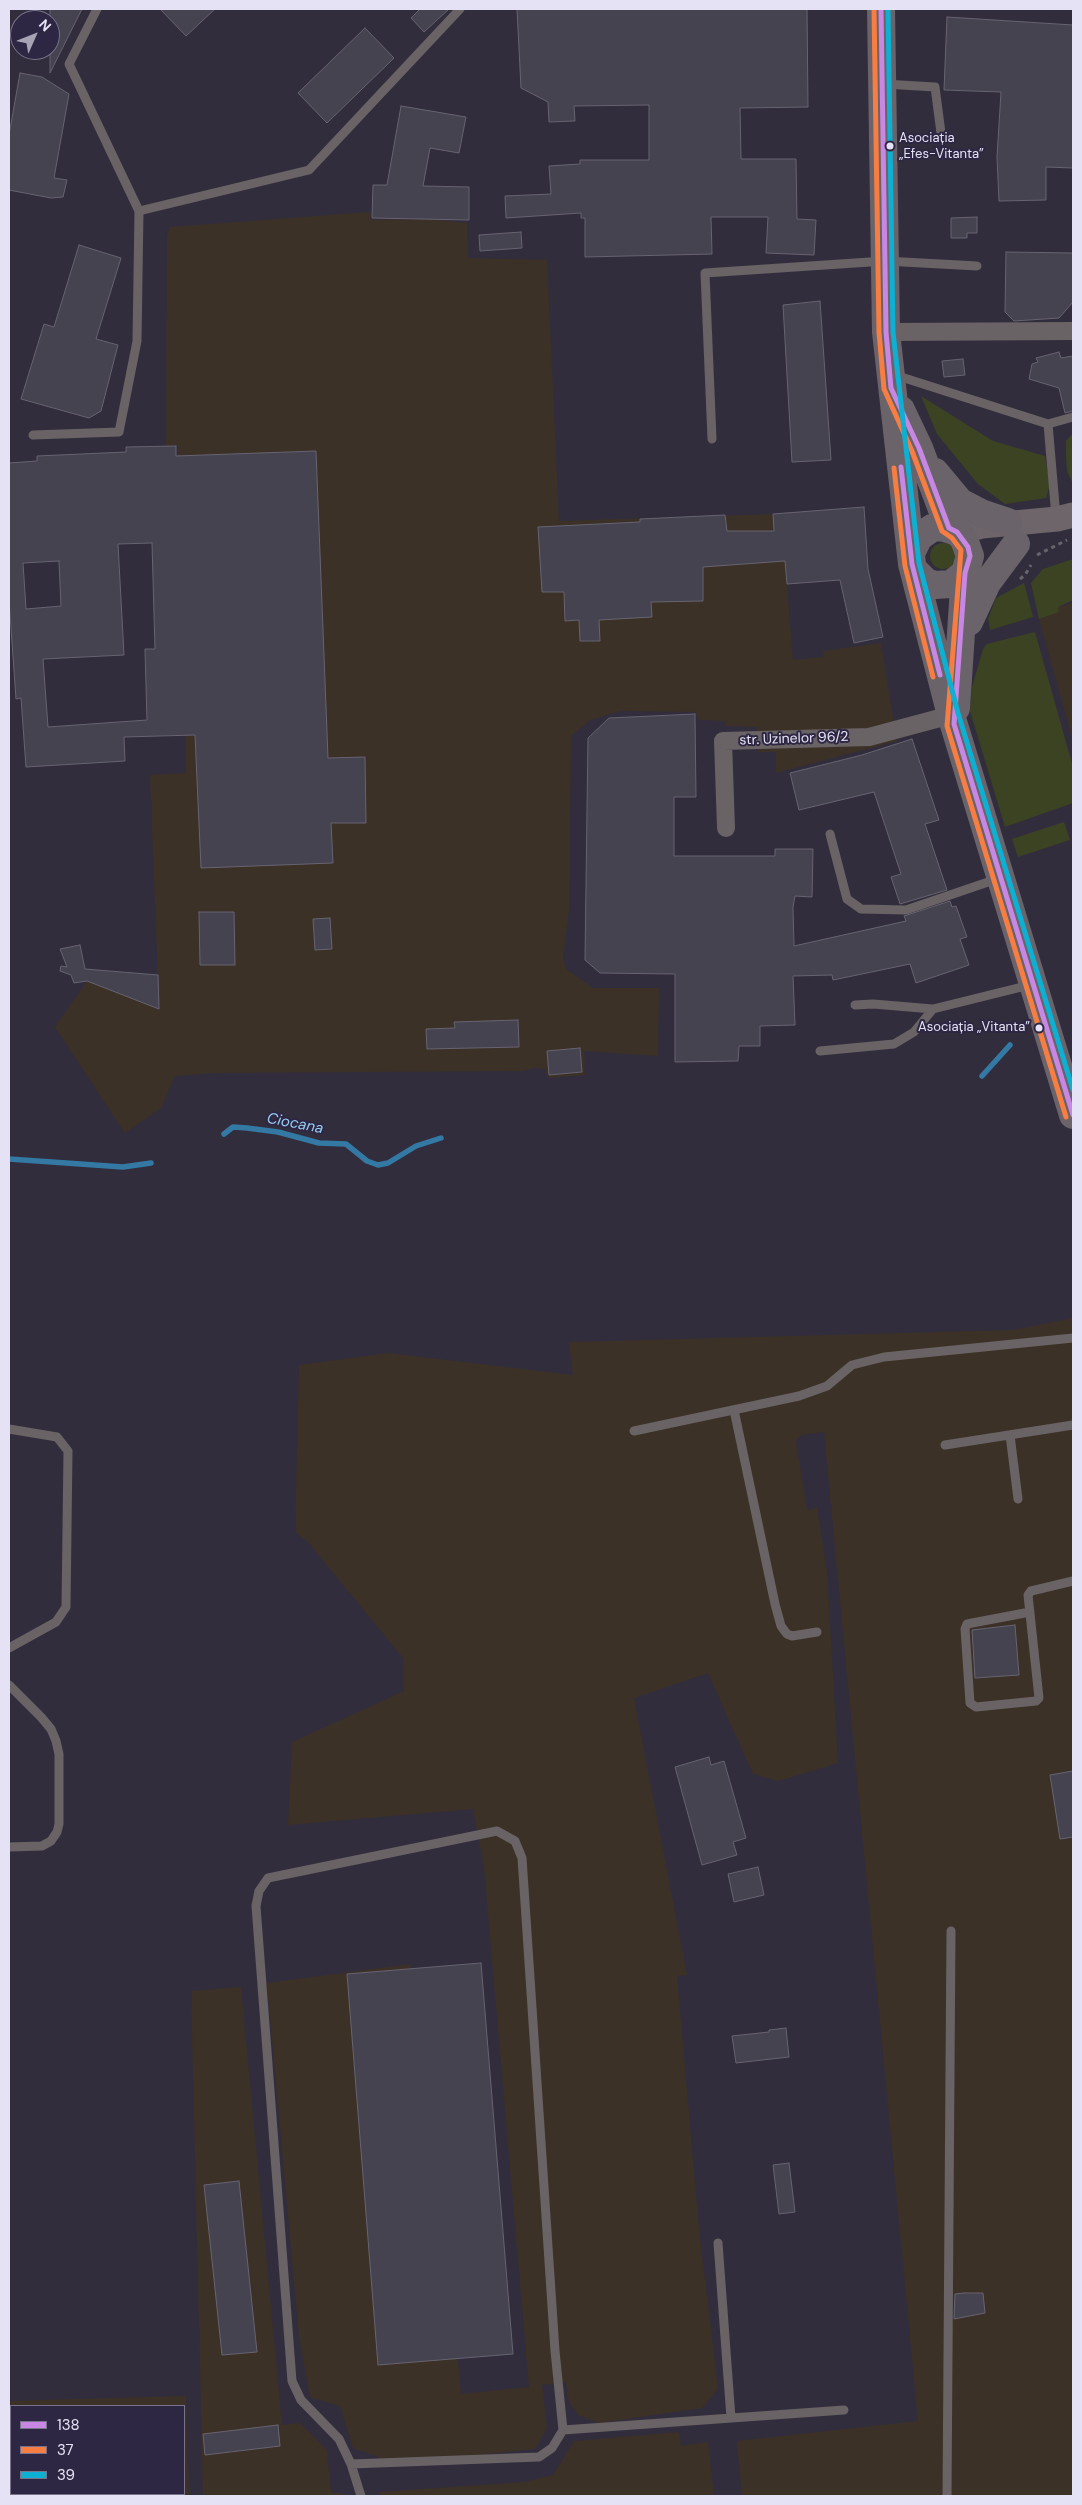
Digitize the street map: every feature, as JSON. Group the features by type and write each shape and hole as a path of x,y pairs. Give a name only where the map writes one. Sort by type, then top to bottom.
{"main road":[{"path":"881,9 886,332 890,381 913,561 952,720 1073,1115"},
{"path":"890,381 953,530 968,547 961,645 952,720"},
{"path":"919,448 935,472 960,502 1012,533"},
{"path":"1012,533 991,557 967,569 959,580 943,586 926,582 913,561 914,544 925,532 932,528 1012,533 1065,517"},
{"path":"961,645 987,582 1012,533"}],"street":[{"path":"886,332 1073,331"},
{"name":"str. Uzinelor 96/2","path":"726,828 723,741 869,737 952,720"}],"lane":[{"path":"33,435 119,432 137,341 139,210 69,64 97,9"},
{"path":"139,210 309,170 460,9"},
{"path":"882,84 935,87 940,133"},
{"path":"712,439 705,273 885,261 978,266"},
{"path":"890,381 1048,424 1073,417"},
{"path":"1048,424 1065,517"},
{"path":"830,834 847,899 861,909 906,910 1000,878"},
{"path":"855,1005 873,1004 933,1009 1032,985"},
{"path":"820,1051 894,1044 914,1032 933,1009"},
{"path":"634,1431 816,1391 827,1386 852,1365 884,1356 1073,1338"},
{"path":"734,1410 780,1621 785,1631 792,1636 817,1632"},
{"path":"945,1445 1073,1425"},
{"path":"9,1429 57,1437 68,1451 66,1607 56,1622 9,1648"},
{"path":"1010,1435 1018,1499"},
{"path":"1030,1612 967,1624 966,1638 972,1705 976,1707 1036,1701 1039,1698 1030,1612 1028,1595 1031,1590 1073,1581"},
{"path":"9,1686 41,1717 51,1729 56,1741 59,1754 59,1824 51,1842 42,1846 9,1847"},
{"path":"351,2464 539,2457 552,2448 563,2430 555,2351 522,1858 515,1841 496,1831 268,1878 259,1891 256,1906 292,2381 301,2400 339,2439 351,2464 361,2496"},
{"path":"947,2496 951,1931"},
{"path":"718,2243 731,2418"},
{"path":"563,2430 844,2410"}],"path":[{"path":"1017,581 1025,576 1038,554 1073,538"}],"shaded area":[{"path":"370,212 371,220 429,219 467,223 468,258 547,260 559,521 773,514 776,561 785,561 793,660 824,657 823,651 881,643 897,741 776,773 776,752 758,752 757,727 726,726 725,721 698,720 696,712 621,711 590,720 571,736 569,910 563,957 566,969 593,988 659,988 658,1056 584,1051 585,1075 548,1078 545,1069 534,1068 523,1071 212,1073 175,1076 161,1108 125,1133 55,1027 87,981 159,1008 150,775 186,773 178,445 166,446 167,235 170,227"},
{"path":"1073,603 1073,741 1039,619 1059,612 1058,607"},
{"path":"1073,1318 1073,2496 742,2496 737,2441 918,2421 824,1432 801,1435 796,1441 807,1510 817,1508 827,1571 838,1763 779,1781 753,1774 708,1673 634,1698 687,1975 677,1976 699,2229 718,2389 702,2408 599,2423 578,2415 569,2402 566,2382 542,2385 547,2428 535,2449 381,2465 377,2456 353,2448 340,2406 310,2397 299,2336 267,1983 410,1964 428,2157 439,2157 461,2394 529,2387 484,1867 473,1809 288,1825 292,1742 404,1691 404,1659 307,1541 295,1532 299,1365 388,1353 573,1375 569,1342 1013,1330"},
{"path":"241,1987 282,2425 300,2423 327,2450 331,2492 353,2496 203,2496 191,1991"},
{"path":"186,2396 189,2496 9,2496 9,2401"},
{"path":"679,2432 681,2446 708,2442 714,2496 381,2496 380,2492 525,2482 553,2475 574,2441"}],"green space":[{"path":"921,396 993,441 1045,456 1050,485 1046,498 1005,504 978,484 937,434"},
{"path":"1073,433 1073,484 1067,471 1066,441"},
{"path":"943,543 952,547 956,556 952,565 943,569 934,565 930,556 934,547"},
{"path":"1073,559 1073,600 1058,607 1059,612 1039,619 1031,583 1043,569"},
{"path":"1024,583 1033,617 990,630 988,619 996,598"},
{"path":"1035,632 1073,767 1073,803 1005,827 970,711 972,687 983,649 987,644"},
{"path":"1064,822 1070,840 1018,857 1012,839"}],"building":[{"path":"82,9 60,53 60,10 50,10"},
{"path":"160,9 215,9 186,36"},
{"path":"420,9 449,9 424,32 411,18"},
{"path":"517,9 807,9 808,107 740,108 741,159 796,159 797,219 816,220 814,255 766,253 768,217 711,217 712,254 585,257 585,218 581,218 581,213 506,218 505,196 551,194 549,166 580,164 580,160 649,160 649,105 574,106 575,121 549,122 548,102 521,88"},
{"path":"947,17 1073,25 1073,168 1046,167 1046,200 999,201 997,157 1001,92 944,90"},
{"path":"365,28 394,58 327,123 298,93"},
{"path":"50,60 56,60 50,73"},
{"path":"20,73 42,77 69,94 54,178 67,180 63,197 51,198 9,190 9,135"},
{"path":"401,106 466,117 459,153 430,148 423,186 469,187 469,220 372,218 373,185 387,185"},
{"path":"977,217 977,233 967,233 967,238 951,238 951,218"},
{"path":"521,232 522,248 480,251 479,235"},
{"path":"79,245 121,258 96,339 118,345 101,411 89,418 21,399 44,324 54,327"},
{"path":"1006,252 1073,253 1073,302 1059,318 1014,321 1005,312"},
{"path":"820,301 831,460 792,462 783,305"},
{"path":"1059,352 1061,358 1073,356 1073,411 1065,413 1059,388 1029,379 1032,364 1038,362 1036,358"},
{"path":"963,359 965,375 944,377 942,361"},
{"path":"176,446 176,456 316,451 328,758 365,757 366,823 331,823 333,863 201,868 195,735 124,737 125,761 26,767 21,698 16,699 9,600 9,463 37,461 37,456 126,452 126,447","holes":["152,543 155,649 145,649 147,720 48,727 43,659 124,655 118,544","59,561 61,606 26,609 23,563"]},
{"path":"864,507 868,569 883,637 854,643 840,580 787,584 785,561 703,567 703,601 651,602 652,617 599,620 600,641 580,641 579,620 565,621 564,592 542,592 538,527 640,522 640,519 725,515 727,531 774,531 773,514"},
{"path":"695,714 696,797 674,797 674,856 775,856 775,849 813,849 812,897 795,896 793,907 794,946 906,921 904,916 950,901 952,907 956,906 967,937 960,939 969,965 916,983 910,964 833,980 832,975 793,976 795,1025 760,1026 760,1046 739,1046 738,1061 675,1062 675,974 600,973 585,960 588,738 609,718"},
{"path":"912,739 939,820 925,824 947,890 900,904 891,877 901,874 874,792 799,810 790,773 862,755"},
{"path":"199,912 234,912 235,965 200,965"},
{"path":"330,918 332,949 315,950 313,919"},
{"path":"80,945 85,969 158,975 159,1009 87,981 74,983 71,975 60,971 61,966 67,967 60,949"},
{"path":"518,1020 519,1047 427,1049 426,1029 455,1028 454,1022"},
{"path":"580,1048 582,1072 549,1075 547,1051"},
{"path":"1015,1625 1019,1675 975,1678 972,1630"},
{"path":"709,1757 711,1765 724,1761 746,1838 733,1842 737,1855 702,1865 675,1767"},
{"path":"1073,1771 1073,1837 1060,1839 1050,1775"},
{"path":"758,1867 764,1895 734,1902 728,1874"},
{"path":"481,1963 513,2354 378,2365 347,1974"},
{"path":"786,2028 789,2057 736,2063 732,2036"},
{"path":"789,2163 795,2212 779,2214 773,2165"},
{"path":"239,2181 257,2352 222,2355 204,2185"},
{"path":"983,2293 985,2313 954,2319 955,2294"},
{"path":"278,2425 280,2446 205,2455 203,2434"}],"waterway":[{"name":"Ciocana","path":"982,1076 1010,1045"},
{"name":"Ciocana","path":"224,1134 233,1127 247,1128 278,1132 319,1143 346,1144 367,1161 378,1165 388,1163 416,1146 441,1138"},
{"name":"Ciocana","path":"9,1159 123,1167 151,1163"}],"transit line":[{"name":"37","path":"874,9 879,332 884,389 912,451 942,531 952,538 961,550 947,726 1066,1117"},
{"name":"138","path":"881,9 886,332 891,388 919,448 949,528 957,532 968,547 970,556 965,573 954,724 1073,1115"},
{"name":"39","path":"888,9 893,332 919,563 958,713 1073,1090"},
{"name":"138","path":"901,467 912,564 940,675"},
{"name":"37","path":"894,468 905,566 933,677"}],"place":[{"name":"Asociația „Efes-Vitanta”","path":"890,146"},
{"name":"Asociația „Vitanta”","path":"1039,1028"}]}
